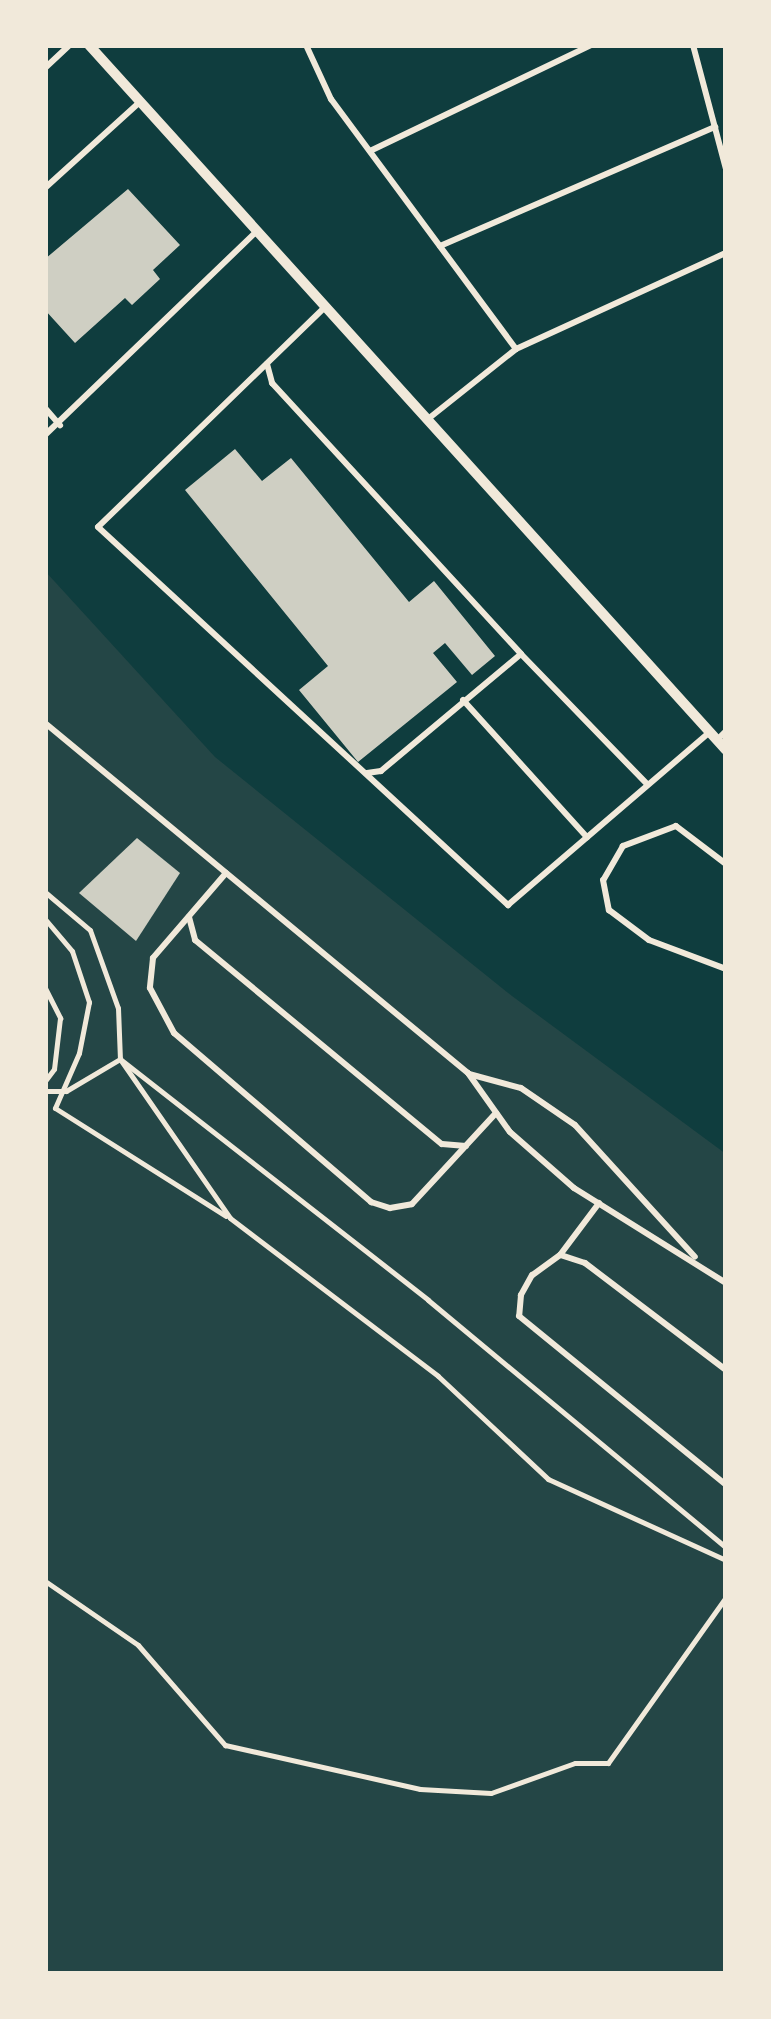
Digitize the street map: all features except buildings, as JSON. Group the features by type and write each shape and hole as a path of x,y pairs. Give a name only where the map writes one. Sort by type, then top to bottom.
{"street":[{"path":"89,45 718,734 726,750"}],"lane":[{"path":"45,68 70,45"},
{"path":"306,45 332,99 516,349"},
{"path":"370,151 592,45"},
{"path":"693,45 726,169"},
{"path":"45,188 141,101"},
{"path":"440,246 715,126"},
{"path":"45,436 258,230"},
{"path":"428,418 516,349 726,254"},
{"path":"326,306 98,528 508,904 648,785 718,734"},
{"path":"267,364 272,383 520,654 648,785"},
{"path":"45,408 60,425"},
{"path":"365,773 381,772 520,654"},
{"path":"463,700 587,837"},
{"path":"45,724 468,1073 523,1143 599,1202 702,1264 726,1283"},
{"path":"726,864 676,826 622,846 603,880 609,910 649,940 726,969"},
{"path":"226,873 154,958 150,988 158,1011 174,1032 371,1202 390,1208 412,1204 496,1113"},
{"path":"189,916 195,940 442,1144 466,1146"},
{"path":"468,1073 520,1088 575,1125 702,1264"},
{"path":"599,1202 560,1256 532,1275 520,1295 520,1316 726,1485"},
{"path":"560,1256 585,1263 726,1370"}],"path":[{"path":"45,892 90,930 109,971 120,1059 230,1218"},
{"path":"45,919 72,951 89,1002 66,1090 55,1108 230,1218 438,1376 548,1478 726,1560"},
{"path":"45,988 60,1018 54,1069 45,1080"},
{"path":"45,1090 66,1090 120,1059"},
{"path":"120,1059 428,1300 726,1547"},
{"path":"45,1581 138,1645 225,1745 420,1789 492,1793 575,1763 608,1763 726,1596"}],"shaded area":[{"path":"45,571 215,757 512,996 726,1154 726,1974 45,1974"}]}
